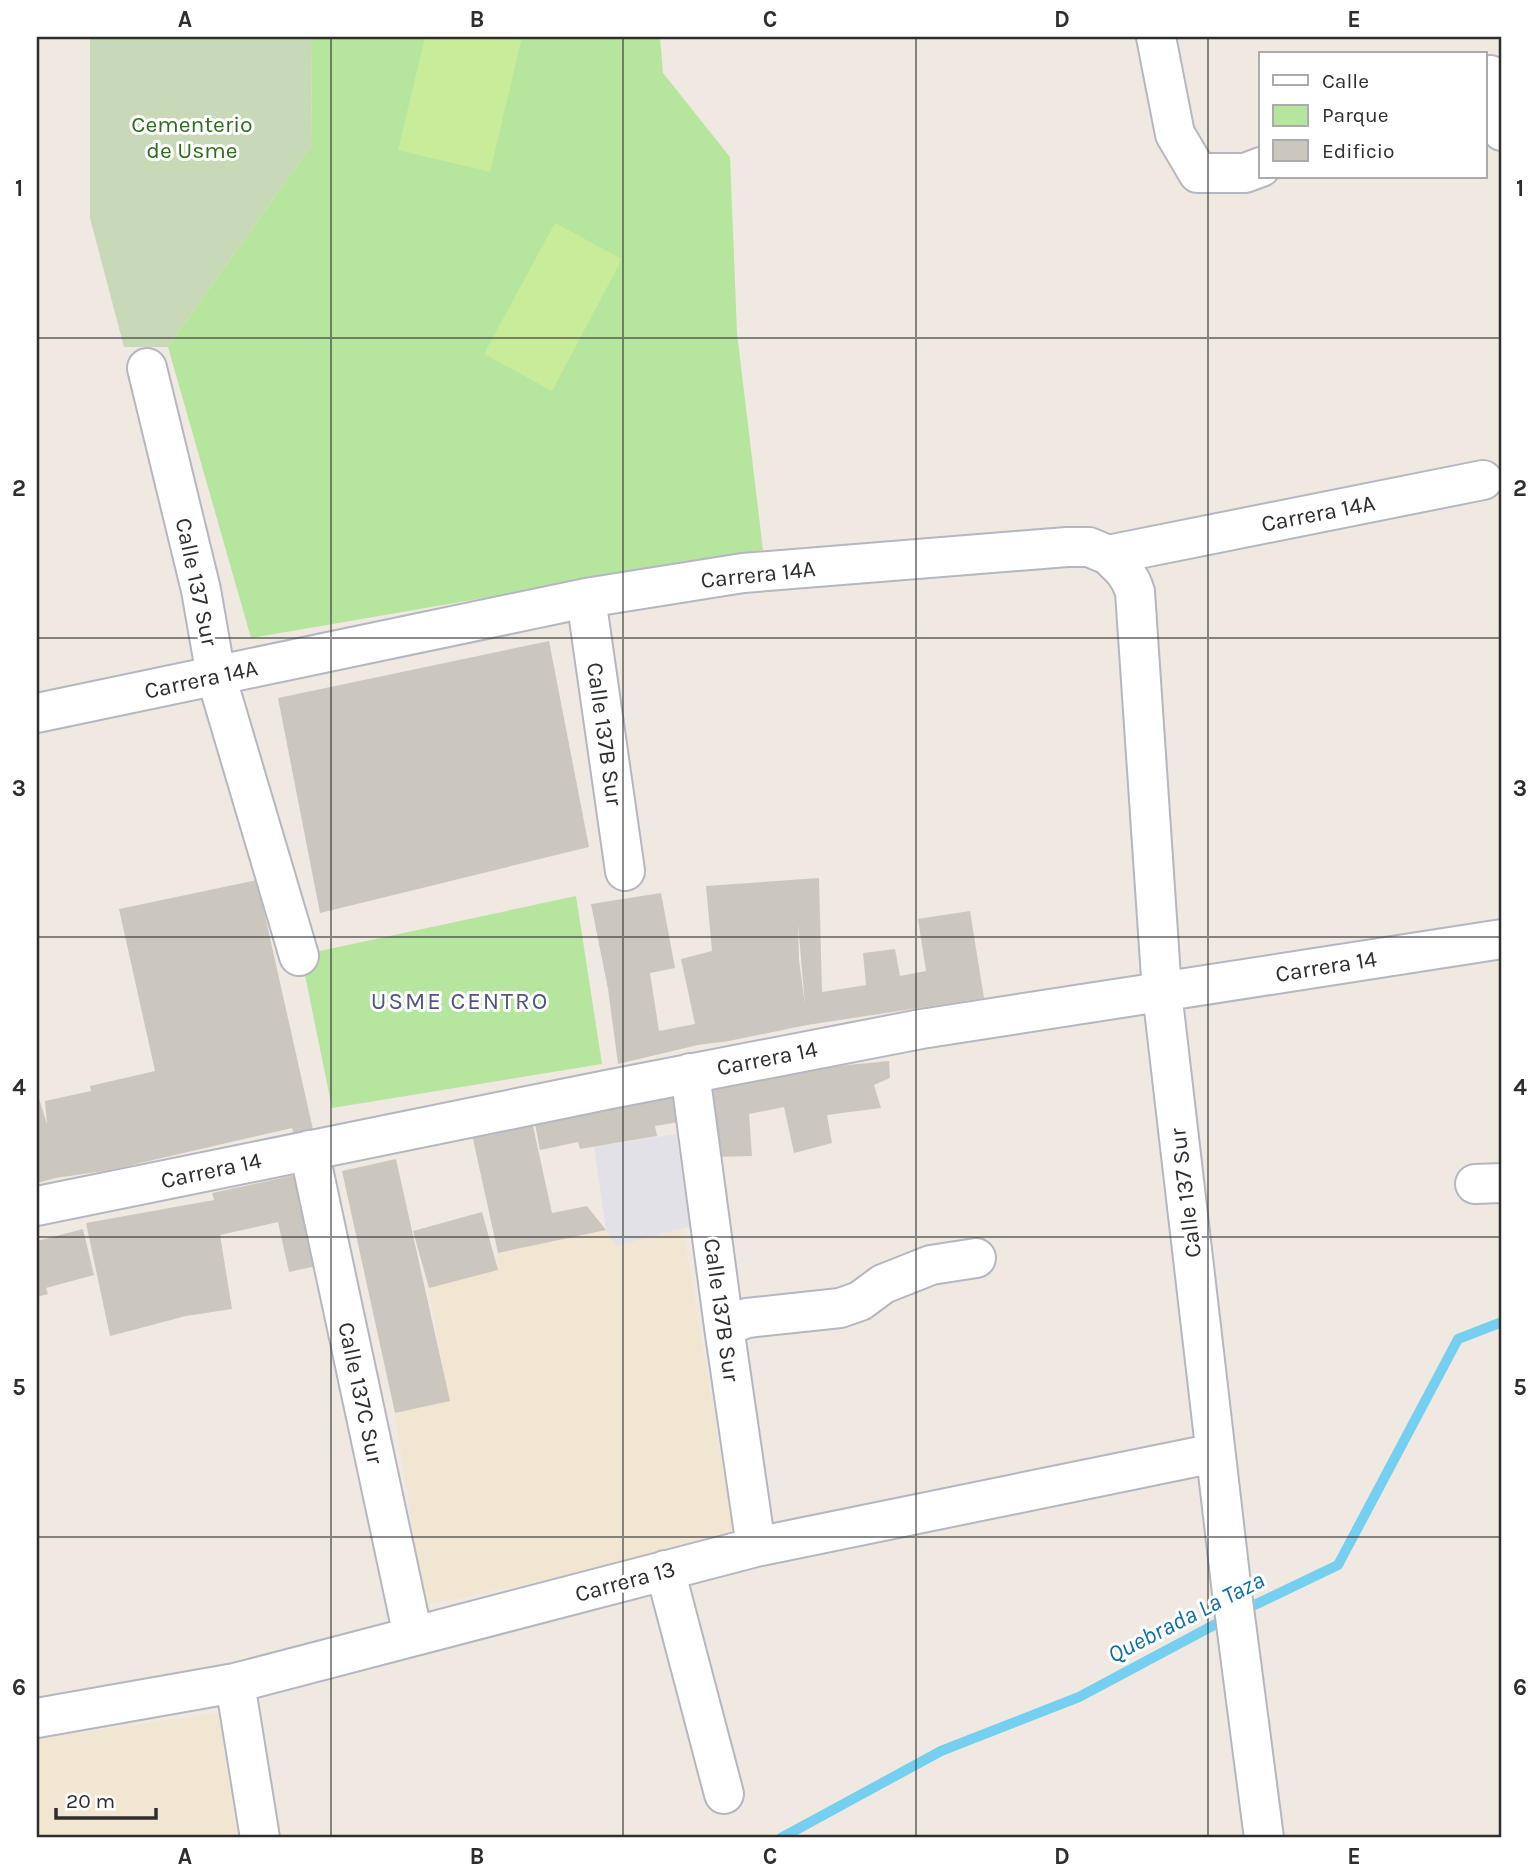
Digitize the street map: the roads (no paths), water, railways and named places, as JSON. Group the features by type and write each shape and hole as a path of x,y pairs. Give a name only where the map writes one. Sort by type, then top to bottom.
{"street":[{"path":"1156,37 1175,134 1198,173 1245,173 1259,168"},
{"path":"1492,74 1502,131"},
{"name":"Calle 137 Sur","path":"147,368 201,590 216,676 299,956"},
{"name":"Carrera 14A","path":"37,713 586,598 783,569 1067,547 1089,547 1108,555 1483,480"},
{"name":"Calle 137 Sur","path":"1108,555 1124,569 1132,580 1135,592 1162,992 1237,1637 1264,1838"},
{"name":"Calle 137B Sur","path":"586,598 625,871"},
{"name":"Carrera 14","path":"37,1206 690,1073 921,1029 1502,940"},
{"name":"Calle 137B Sur","path":"690,1073 756,1547"},
{"name":"Calle 137C Sur","path":"309,1150 413,1636"},
{"path":"724,1327 747,1318 840,1308 860,1301 883,1284 931,1265 976,1258"},
{"name":"Carrera 13","path":"37,1718 235,1683 756,1547 1215,1453"},
{"path":"665,1570 724,1794"},
{"path":"235,1683 260,1838"}],"waterway":[{"name":"Quebrada La Taza","path":"1242,1611 1338,1565 1458,1339 1502,1322"},
{"name":"Quebrada La Taza","path":"781,1838 941,1751 1079,1697 1229,1617"}],"district":[{"name":"USME CENTRO","path":"460,1001"}],"park label":[{"name":"Cementerio de Usme","path":"192,137"}]}
